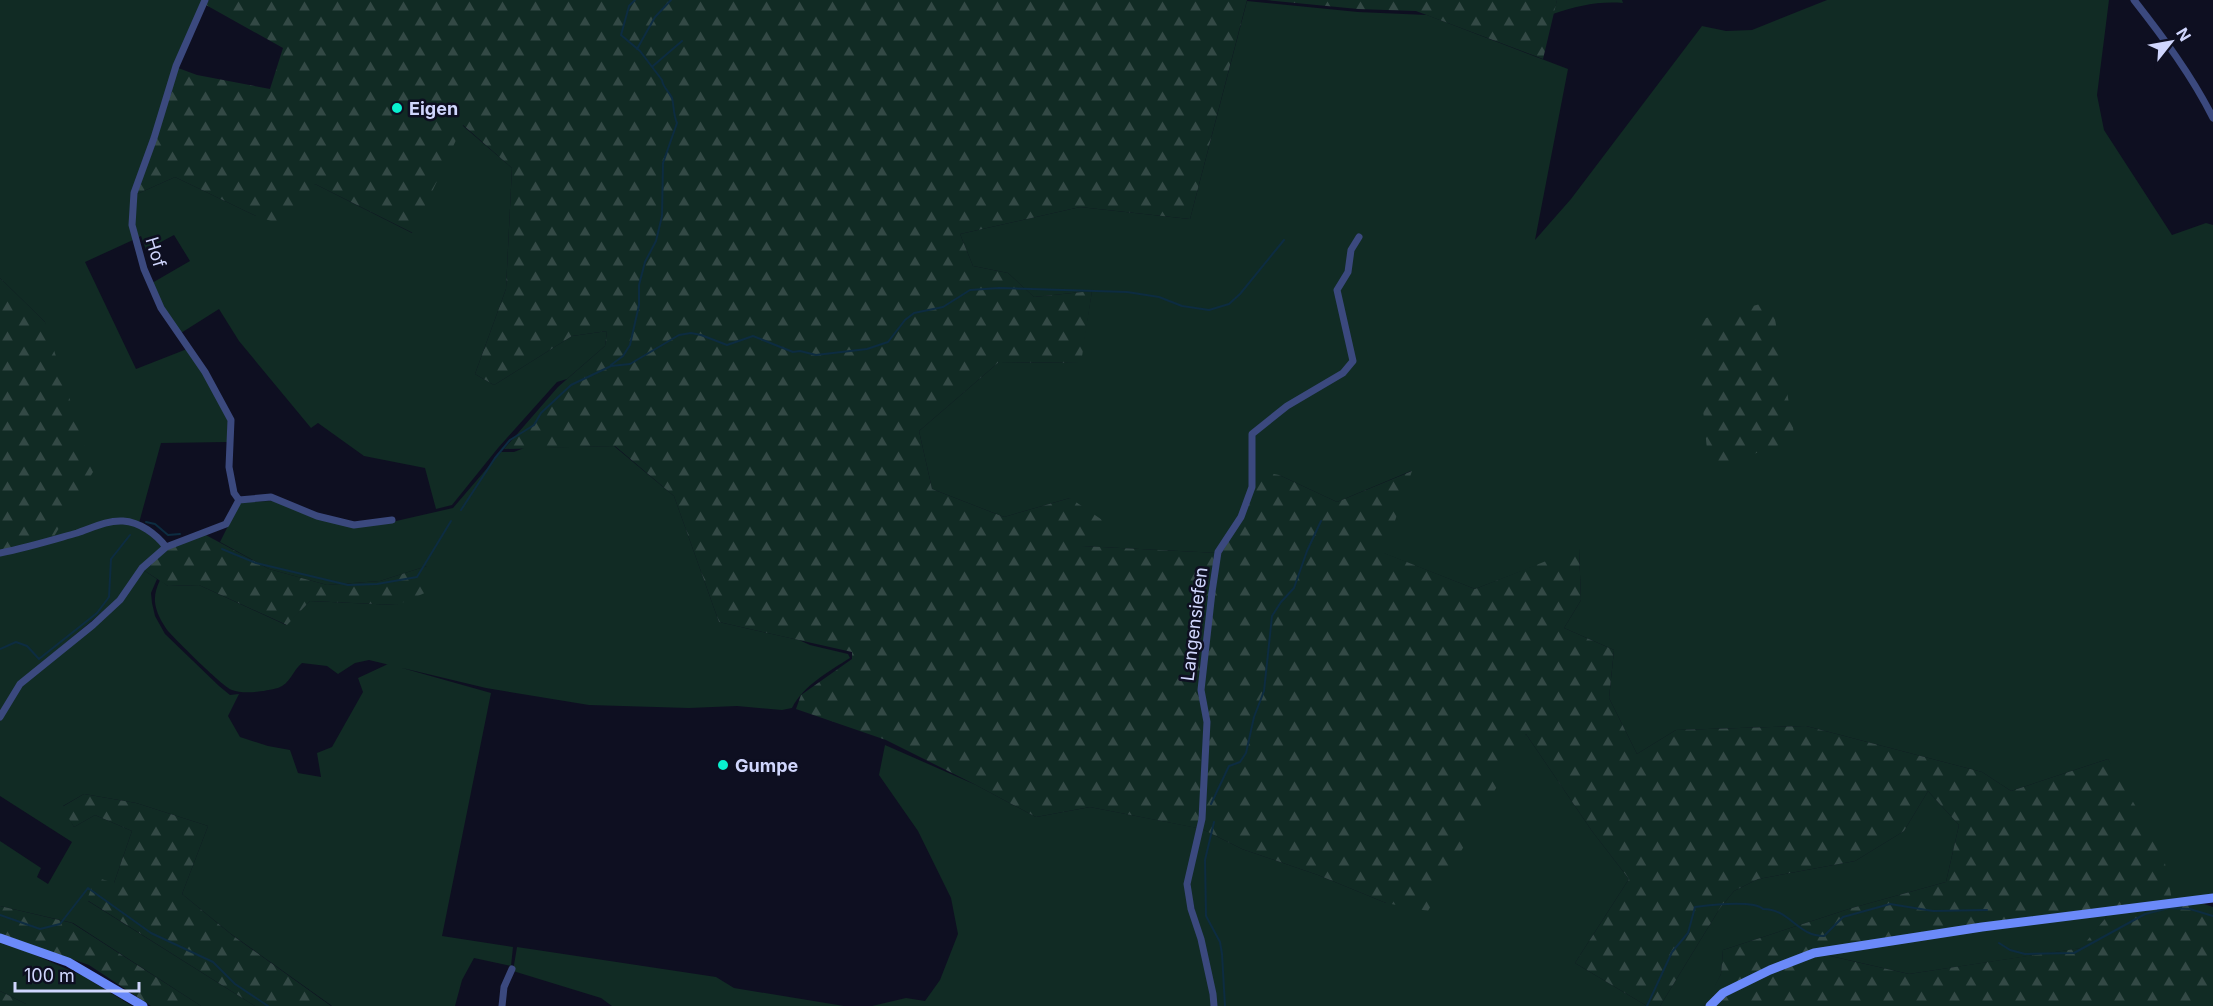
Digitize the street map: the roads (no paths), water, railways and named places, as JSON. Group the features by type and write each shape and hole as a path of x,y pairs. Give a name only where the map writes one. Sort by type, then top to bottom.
{"main road":[{"path":"1710,1006 1723,993 1770,970 1814,953 1982,927 2213,898"},
{"path":"0,938 68,962 143,1006"}],"street":[{"name":"Hof","path":"205,0 176,66 134,193 132,225 144,269 161,308 205,372 231,420 229,467 234,493 238,500"},
{"path":"2134,0 2202,96 2213,118"},
{"name":"Langensiefen","path":"1214,1006 1214,994 1201,939 1191,909 1187,884 1202,819 1207,722 1201,690 1218,552 1241,517 1252,488 1252,434 1287,406 1343,373 1353,361 1337,290 1348,272 1351,250 1359,237"},
{"path":"0,717 20,684 120,600 142,568 166,547 226,524 238,500 271,497 317,516 354,525 392,520"},
{"path":"0,553 28,548 109,522 124,521 138,524 159,538 166,547"},
{"path":"502,1006 504,987 513,969"}],"waterway":[{"path":"611,365 623,356 630,345 639,305 639,285 645,262 656,241 662,216 663,163 677,123 672,98 662,80 640,51 621,35 629,6 635,0"},
{"path":"637,49 655,17 671,0"},
{"path":"653,66 682,41"},
{"path":"461,510 495,458 510,440 534,425 541,413 571,385 611,366 630,364 679,335 691,333 701,335 727,345 753,336 793,352 800,351 816,355 867,349 888,342 905,320 914,313 943,307 970,290 999,288 1127,292 1159,297 1182,306 1209,310 1229,304 1240,294 1284,240"},
{"path":"222,549 256,563 348,585 377,584 417,577 451,521"},
{"path":"1211,804 1229,766 1240,762 1246,753 1254,717 1264,691 1272,616 1294,588 1321,521"},
{"path":"146,522 155,524 168,535 180,534"},
{"path":"0,649 16,642 27,646 39,659 97,613 109,597 111,559 130,535"},
{"path":"1214,822 1205,860 1206,916 1220,942 1225,1006"},
{"path":"0,915 40,929 60,924 88,888 151,933 213,962 235,984 268,1006"},
{"path":"1647,1006 1672,952 1688,933 1695,907 1731,904 1758,906 1780,913 1807,932 1824,936 1843,917 1890,904 1933,911 1987,910"},
{"path":"1999,943 2010,950 2025,954 2074,953 2145,914 2169,908 2190,909 2213,916"}],"place":[{"name":"Eigen","path":"397,108"},
{"name":"Gumpe","path":"723,765"}]}
